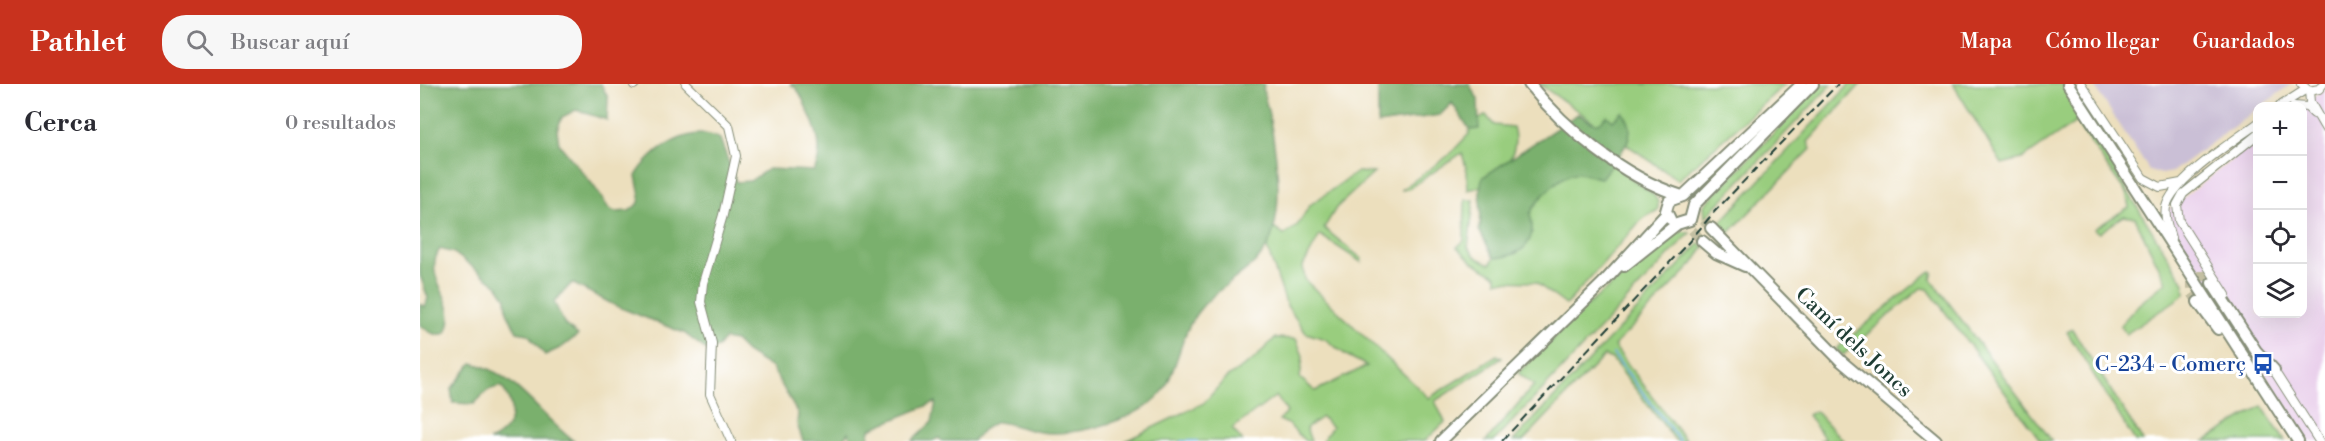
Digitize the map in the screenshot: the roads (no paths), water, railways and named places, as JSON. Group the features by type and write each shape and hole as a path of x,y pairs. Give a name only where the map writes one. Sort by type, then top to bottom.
{"street":[{"path":"686,84 729,126 736,156 723,215 703,283 701,302 712,343 710,394 731,441"},
{"path":"1529,84 1580,135 1638,177 1659,196 1666,211 1684,226"},
{"path":"1441,441 1603,283 1666,211 1669,201 1681,196 1802,84"},
{"path":"1603,283 1684,226 1690,220 1694,208 1813,84"},
{"path":"2068,84 2298,441"},
{"path":"2081,84 2143,178 2160,187 2184,181"},
{"path":"2286,102 2305,88 2319,90 2324,85"},
{"path":"2305,88 2325,128"},
{"path":"2307,107 2319,119"},
{"path":"2176,253 2165,214 2167,204 2184,181 2253,127"},
{"path":"2253,138 2193,186 2179,200 2176,210 2179,221 2319,441"},
{"name":"Camí dels Joncs","path":"1638,177 1681,196 1841,361 1936,441"},
{"name":"Camí dels Joncs","path":"1702,240 1716,254 1748,267"},
{"path":"1716,254 1736,254"},
{"path":"2212,283 2256,351 2274,370"},
{"path":"2198,302 2249,366"}],"waterway":[{"path":"1613,354 1680,441"},
{"path":"1181,441 1197,441"}],"tunnel":[{"path":"1704,220 1711,228"},
{"path":"1692,230 1702,241"},
{"path":"2198,302 2192,293 2192,284 2200,276 2207,276 2212,283"}],"railway":[{"path":"1502,441 1687,244 1715,211 1838,84"}],"place":[{"name":"C-234 - Comerç","path":"2263,364"}]}
